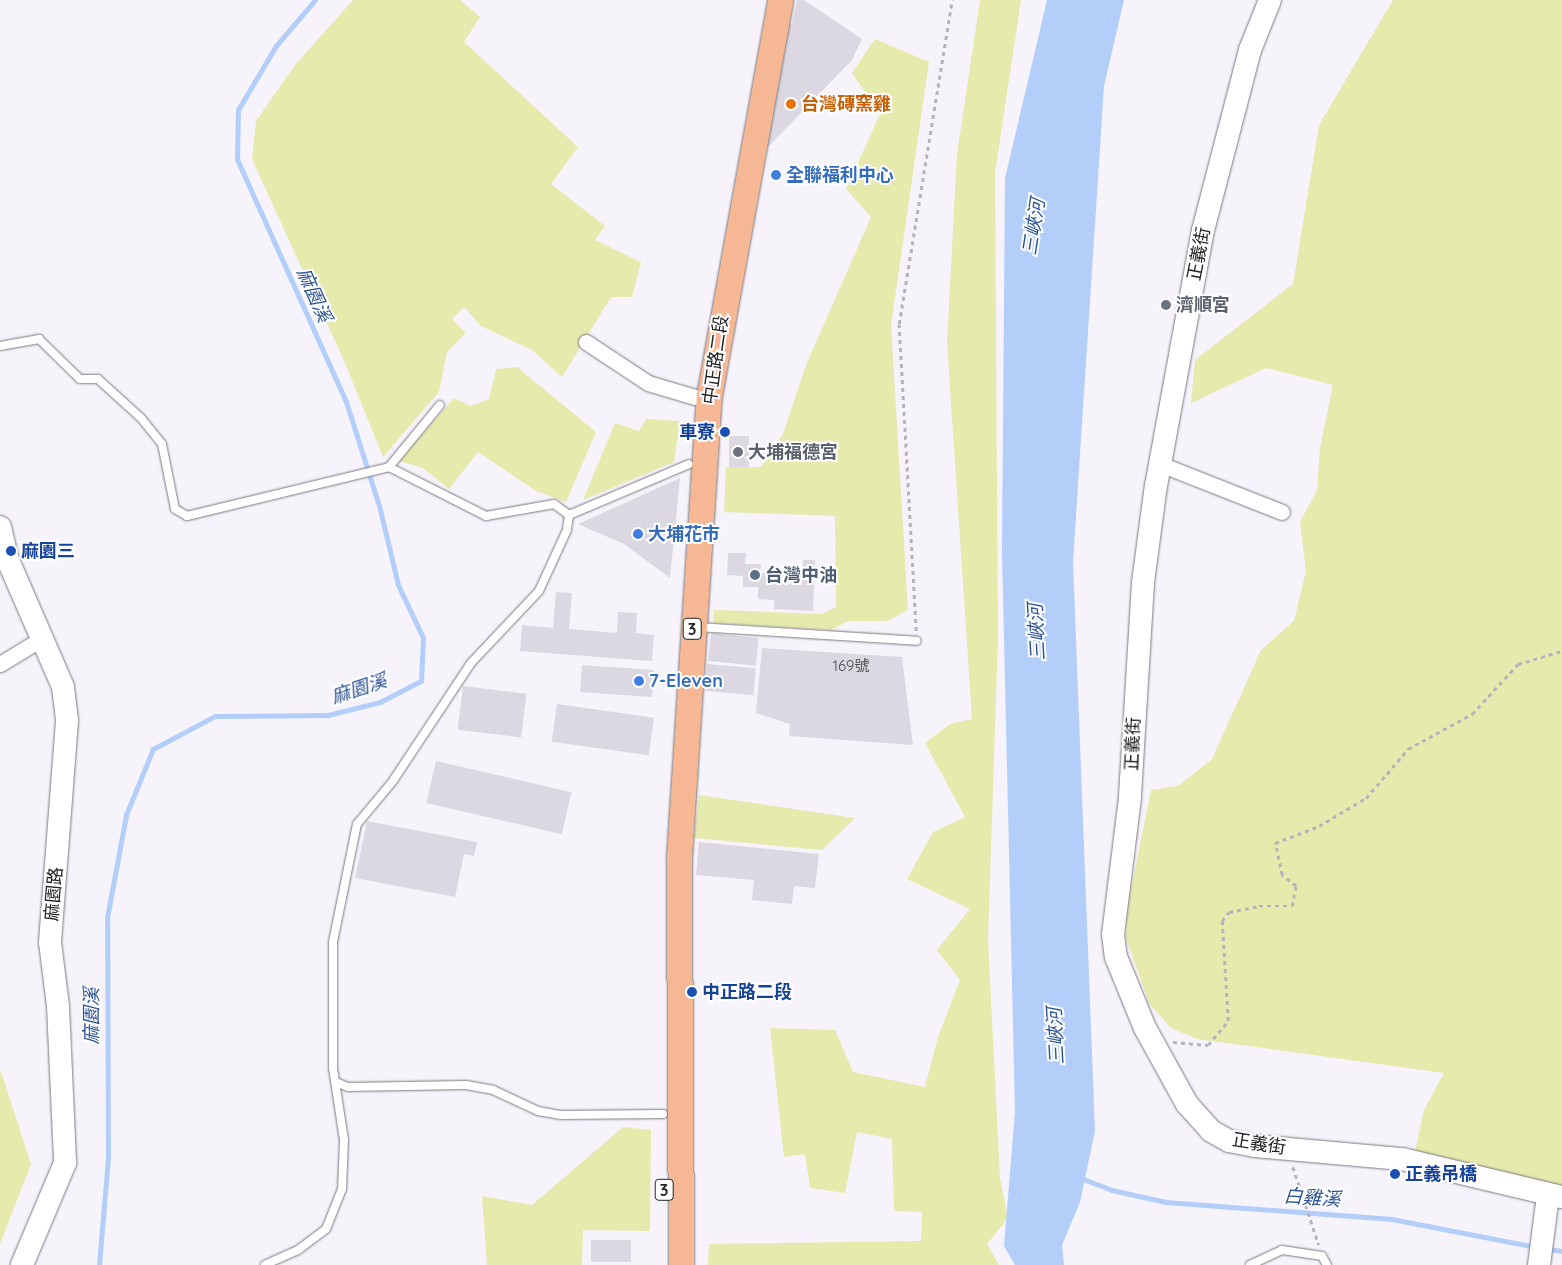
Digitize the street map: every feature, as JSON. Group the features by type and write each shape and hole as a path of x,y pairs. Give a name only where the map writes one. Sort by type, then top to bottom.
{"main road":[{"name":"中正路二段","path":"665,1265 663,855 694,397 705,315 764,0"},
{"name":"中正路二段","path":"681,1265 677,922 693,626 709,396 780,0"}],"street":[{"name":"正義街","path":"1270,0 1250,50 1212,193 1160,464 1143,583 1130,798 1114,934 1116,957 1145,1028 1187,1104 1211,1131 1229,1141 1402,1159 1555,1197"},
{"path":"586,342 648,383 694,397"},
{"path":"1160,464 1282,512"},
{"name":"麻園路","path":"0,527 7,558 63,687 68,721 50,942 58,1015 65,1163 22,1265"},
{"path":"0,664 41,639"},
{"path":"1539,1265 1543,1229 1555,1197"}],"lane":[{"path":"0,346 39,339 80,379 98,379 141,418 162,444 175,509 187,516 342,476 389,467 486,516 554,504 569,515"},
{"path":"389,467 440,405"},
{"path":"569,515 689,464"},
{"path":"265,1265 298,1250 326,1229 342,1188 344,1140 338,1083 334,1068 333,942 356,824 393,781 472,663 539,591 566,530 569,515"},
{"path":"693,626 917,641"},
{"path":"338,1083 348,1087 466,1085 493,1090 538,1110 560,1115 663,1114"},
{"path":"1250,1265 1282,1250 1322,1256 1327,1265"}],"path":[{"path":"917,641 899,324 952,0"},
{"path":"1145,1028 1178,1044 1208,1045 1228,1021 1222,922 1229,912 1259,906 1292,906 1296,886 1282,875 1275,844 1319,826 1366,798 1408,749 1472,714 1518,664 1562,651"},
{"path":"1294,1177 1320,1249"}],"green space":[{"path":"353,0 460,0 480,17 464,42 578,147 551,184 605,226 595,240 641,262 632,297 611,297 562,377 532,350 481,326 464,307 452,319 466,333 447,352 439,392 383,457 345,363 252,159 256,121 295,65"},
{"path":"980,0 1021,0 995,173 998,638 988,940 1000,1178 1008,1218 987,1244 999,1265 708,1265 709,1244 921,1241 922,1212 894,1211 892,1139 857,1132 845,1193 810,1188 805,1154 784,1157 770,1028 835,1030 853,1072 925,1087 938,1037 960,980 937,950 970,909 907,879 933,832 965,817 925,743 950,724 972,719 947,342 957,154"},
{"path":"1393,0 1562,0 1562,1190 1415,1151 1424,1110 1444,1073 1197,1039 1171,1028 1149,1003 1126,938 1127,909 1151,790 1178,786 1212,759 1261,650 1294,621 1306,571 1300,522 1317,490 1320,448 1333,385 1266,368 1191,403 1195,360 1293,284 1319,125"},
{"path":"875,39 929,62 891,325 908,610 887,621 848,621 831,630 713,623 714,610 822,614 836,607 835,516 724,512 726,467 761,467 783,434 806,365 871,217 846,189 880,114 852,73"},
{"path":"517,367 596,432 566,502 536,491 478,452 449,489 423,468 399,461 454,398 471,406 489,399 496,369"},
{"path":"646,419 680,421 674,462 583,500 615,423 639,431"},
{"path":"699,795 855,818 822,850 694,838"},
{"path":"0,1069 31,1164 0,1244"},
{"path":"623,1127 651,1130 650,1231 583,1230 582,1265 487,1265 482,1196 532,1205"}],"water":[{"name":"三峽河","path":"1047,0 1124,0 1104,86 1073,562 1095,1131 1080,1202 1062,1245 1064,1265 1015,1265 1004,1246 1015,1112 1002,552 1005,178"}],"building":[{"name":"台灣磚窯雞","path":"797,0 804,0 862,39 852,60 766,149 787,24 792,24"},
{"name":"大埔福德宮","path":"729,436 749,436 749,467 729,467"},
{"name":"大埔花市","path":"680,478 670,578 624,544 578,524"},
{"path":"728,553 746,553 745,564 761,564 760,573 776,574 775,583 802,585 803,560 815,560 813,611 774,609 774,600 758,599 758,587 743,587 743,576 727,575"},
{"path":"556,592 572,593 569,629 617,633 618,612 637,613 636,633 654,635 652,661 520,651 522,625 553,628"},
{"path":"711,633 759,638 756,666 708,661"},
{"path":"762,648 902,657 913,745 789,736 790,724 756,713"},
{"path":"707,664 756,668 753,695 705,691"},
{"path":"582,665 654,670 652,697 580,692"},
{"path":"463,686 527,694 521,737 458,730"},
{"path":"557,704 654,718 649,755 552,742"},
{"path":"436,761 571,792 562,834 426,803"},
{"path":"367,821 477,842 474,856 464,854 455,897 355,878"},
{"path":"699,842 819,854 815,888 794,886 792,904 752,900 754,880 696,875"},
{"path":"591,1240 631,1240 631,1262 591,1262"}],"waterway":[{"name":"麻園溪","path":"99,1265 108,1157 107,918 126,815 153,749 215,716 328,715 380,702 421,681 423,638 398,585 379,506 346,402 237,160 238,110 276,46 315,0"},
{"name":"白雞溪","path":"1081,1178 1112,1190 1166,1202 1392,1219 1536,1247"},
{"name":"白雞溪","path":"1549,1249 1562,1251"}],"place":[{"name":"台灣磚窯雞","path":"791,104"},
{"name":"全聯福利中心","path":"776,175"},
{"name":"濟順宮","path":"1166,305"},
{"name":"車寮","path":"725,432"},
{"name":"大埔福德宮","path":"738,452"},
{"name":"大埔花市","path":"638,534"},
{"name":"麻園三","path":"11,551"},
{"name":"台灣中油","path":"755,575"},
{"name":"7-Eleven","path":"639,681"},
{"name":"中正路二段","path":"692,992"},
{"name":"正義吊橋","path":"1395,1174"}]}
